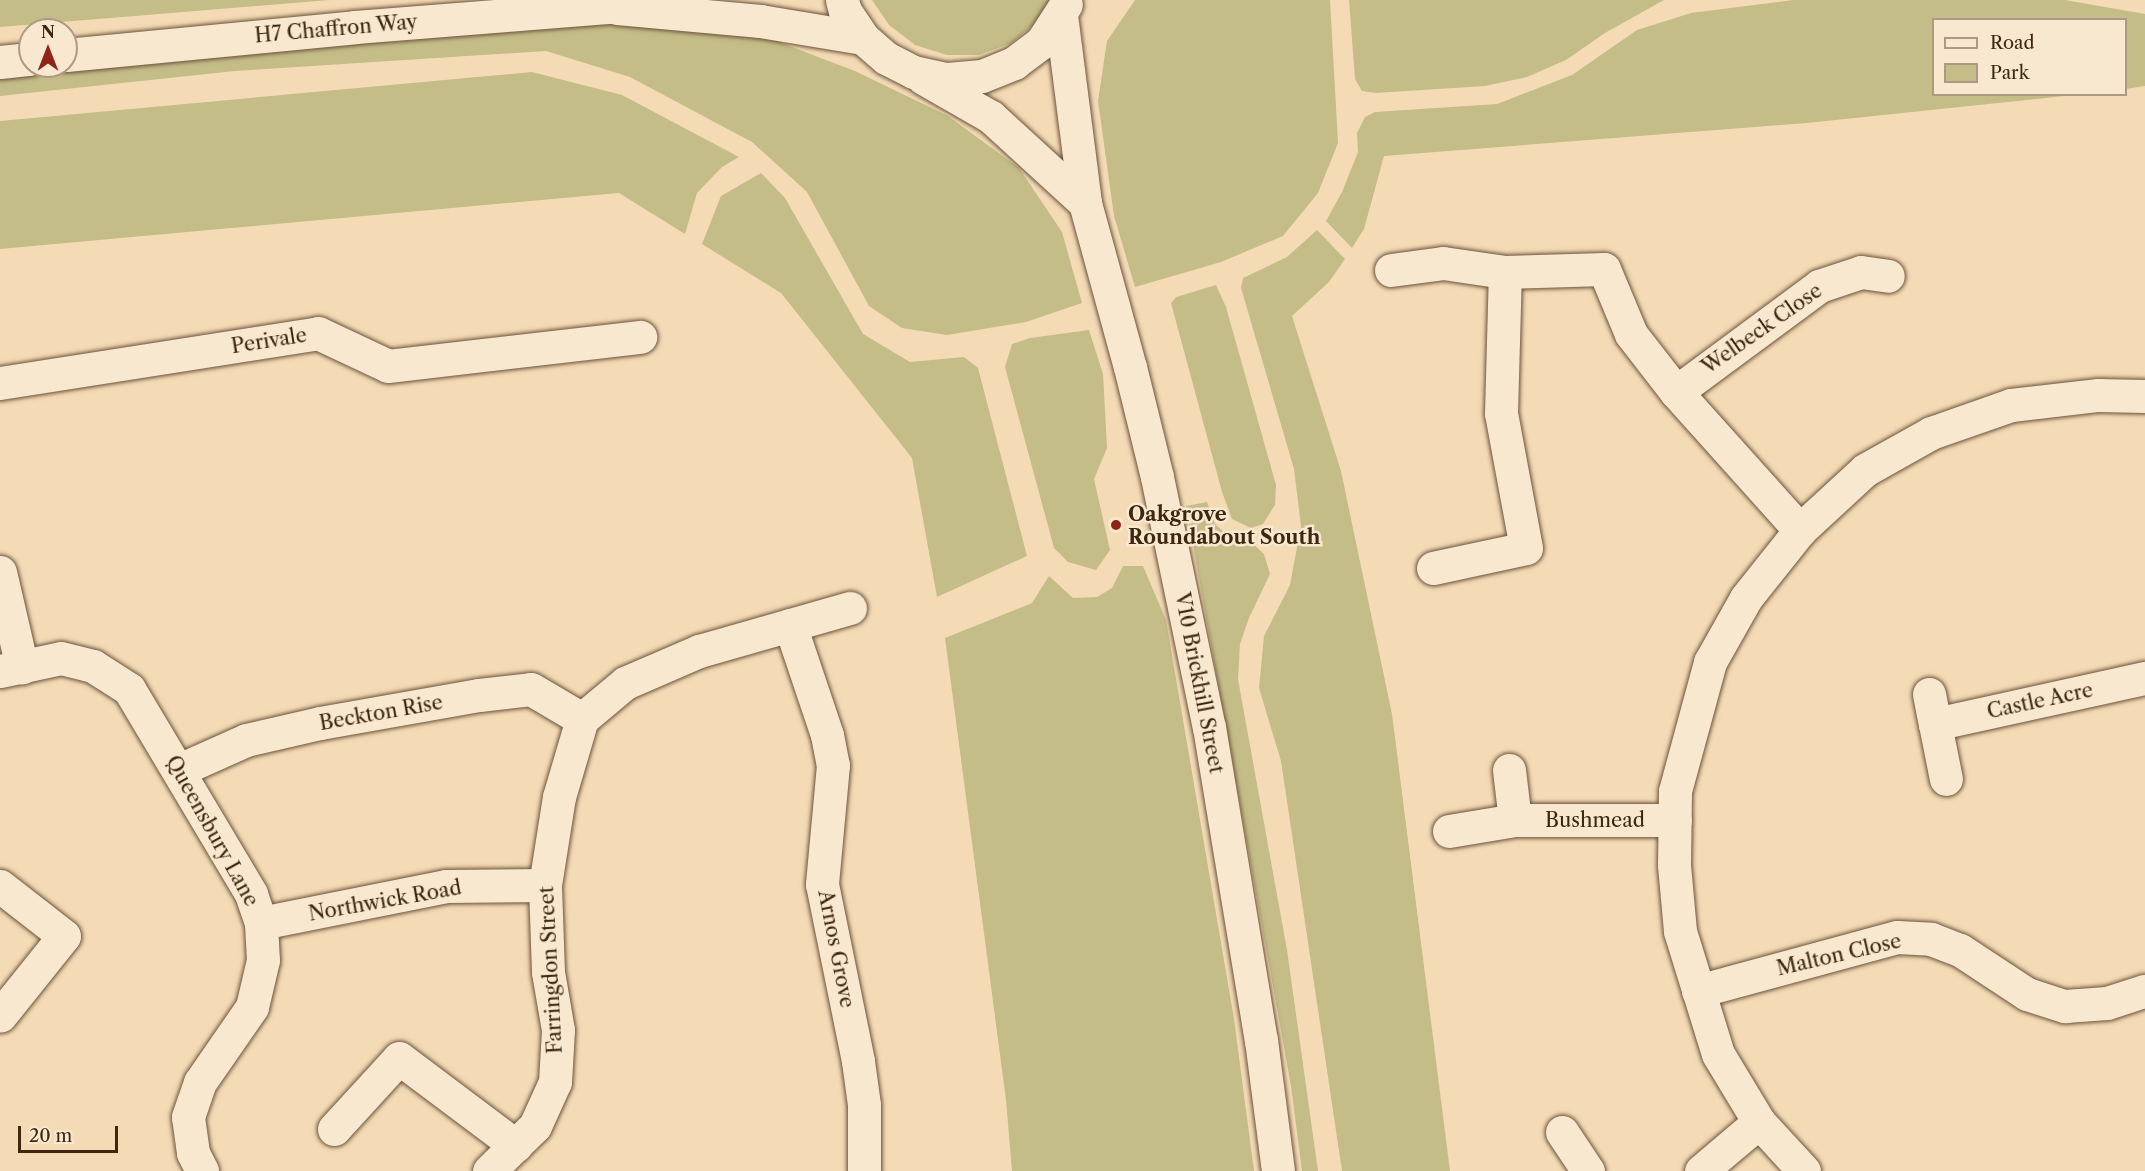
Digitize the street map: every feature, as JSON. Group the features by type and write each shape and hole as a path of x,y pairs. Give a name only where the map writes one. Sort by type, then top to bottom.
{"street":[{"name":"H7 Chaffron Way","path":"78,54 355,27 606,7 643,0"},
{"path":"842,0 845,11 863,38 886,58 991,117 1085,203"},
{"name":"H7 Chaffron Way","path":"606,7 760,21 863,38"},
{"path":"913,72 947,79 981,76 1014,63 1041,43 1064,8"},
{"name":"V10 Brickhill Street","path":"1064,8 1085,203 1130,367 1157,477 1209,727 1261,1040 1278,1171"},
{"path":"0,62 18,60"},
{"path":"1391,270 1443,263 1505,272 1604,269 1631,334 1676,392 1800,530"},
{"path":"1433,568 1526,548 1501,413 1505,272"},
{"name":"Welbeck Close","path":"1676,392 1819,285 1861,272 1888,276"},
{"name":"Perivale","path":"0,383 318,333 388,366 640,337"},
{"path":"1804,1171 1759,1122 1718,1054 1680,931 1674,865 1675,791 1710,662 1746,598 1800,530 1865,470 1931,433 2011,405 2098,395 2145,396"},
{"path":"0,572 11,669"},
{"path":"582,719 625,682 699,651 850,608"},
{"name":"Arnos Grove","path":"790,625 827,735 833,765 822,884 858,1061 864,1105 864,1171"},
{"name":"Queensbury Lane","path":"11,669 61,658 93,666 129,689 251,894 261,923 263,960 252,1007 200,1082 188,1117 193,1154 202,1171"},
{"name":"Castle Acre","path":"1946,779 1932,709 2145,678"},
{"name":"Beckton Rise","path":"179,770 246,740 320,723 479,695 531,689 582,719"},
{"name":"Farringdon Street","path":"489,1171 535,1126 555,1082 558,1030 548,972 545,885 559,797 582,719"},
{"path":"1509,770 1515,820"},
{"name":"Bushmead","path":"1449,831 1515,820 1675,820"},
{"name":"Northwick Road","path":"261,923 446,886 545,885"},
{"path":"0,886 64,936 0,1016"},
{"name":"Malton Close","path":"1698,991 1897,937 1931,939 1960,950 2027,993 2065,1006 2107,1003 2145,991"},
{"path":"334,1129 399,1059 516,1146"},
{"path":"1701,1171 1759,1122"},
{"path":"1562,1132 1588,1171"}],"green space":[{"path":"0,0 330,0 78,21 78,18 18,18 18,26 0,27"},
{"path":"872,0 1050,0 1036,23 1011,43 979,55 947,55 915,45 889,25"},
{"path":"1135,0 1330,0 1338,143 1318,193 1283,236 1221,262 1135,287 1114,216 1098,101 1107,41"},
{"path":"1349,0 1664,0 1605,33 1566,60 1527,77 1485,86 1375,93 1362,91 1355,79"},
{"path":"1793,0 2065,0 2145,14 2145,86 2127,89 2127,18 1932,18 1932,96 2064,96 1807,123 1384,156 1364,229 1352,248 1326,221 1342,192 1358,152 1357,133 1365,117 1375,112 1497,104 1572,75 1637,30 1691,13"},
{"path":"592,24 742,28 855,71 948,116 1019,168 1062,232 1082,303 1026,322 947,335 902,328 869,306 807,192 752,142 630,77 546,51 235,71 0,96 0,79 78,78 78,71"},
{"path":"532,72 622,95 739,157 722,167 697,193 685,234 619,193 0,249 0,121"},
{"path":"761,173 785,198 863,334 910,362 964,357 978,368 1027,556 937,597 912,458 781,293 702,244 721,196"},
{"path":"1317,230 1345,259 1329,282 1292,316 1341,471 1392,714 1450,1171 1342,1171 1281,761 1259,688 1264,636 1290,585 1301,526 1294,469 1241,288 1243,278 1287,257"},
{"path":"1216,285 1226,307 1276,485 1275,505 1263,524 1251,528 1232,519 1222,492 1171,303 1176,297"},
{"path":"1089,330 1103,374 1107,448 1094,479 1110,550 1096,570 1068,562 1054,548 1005,367 1012,344 1030,338"},
{"path":"1207,502 1215,524 1228,536 1252,543 1264,554 1270,574 1249,618 1240,644 1238,679 1287,950 1318,1171 1302,1171 1291,1086 1186,506"},
{"path":"1123,566 1143,566 1166,620 1234,1019 1254,1171 1012,1171 1006,1100 945,638 1032,603 1049,576 1073,598 1097,597 1112,588"}],"place":[{"name":"Oakgrove Roundabout South","path":"1116,525"}]}
